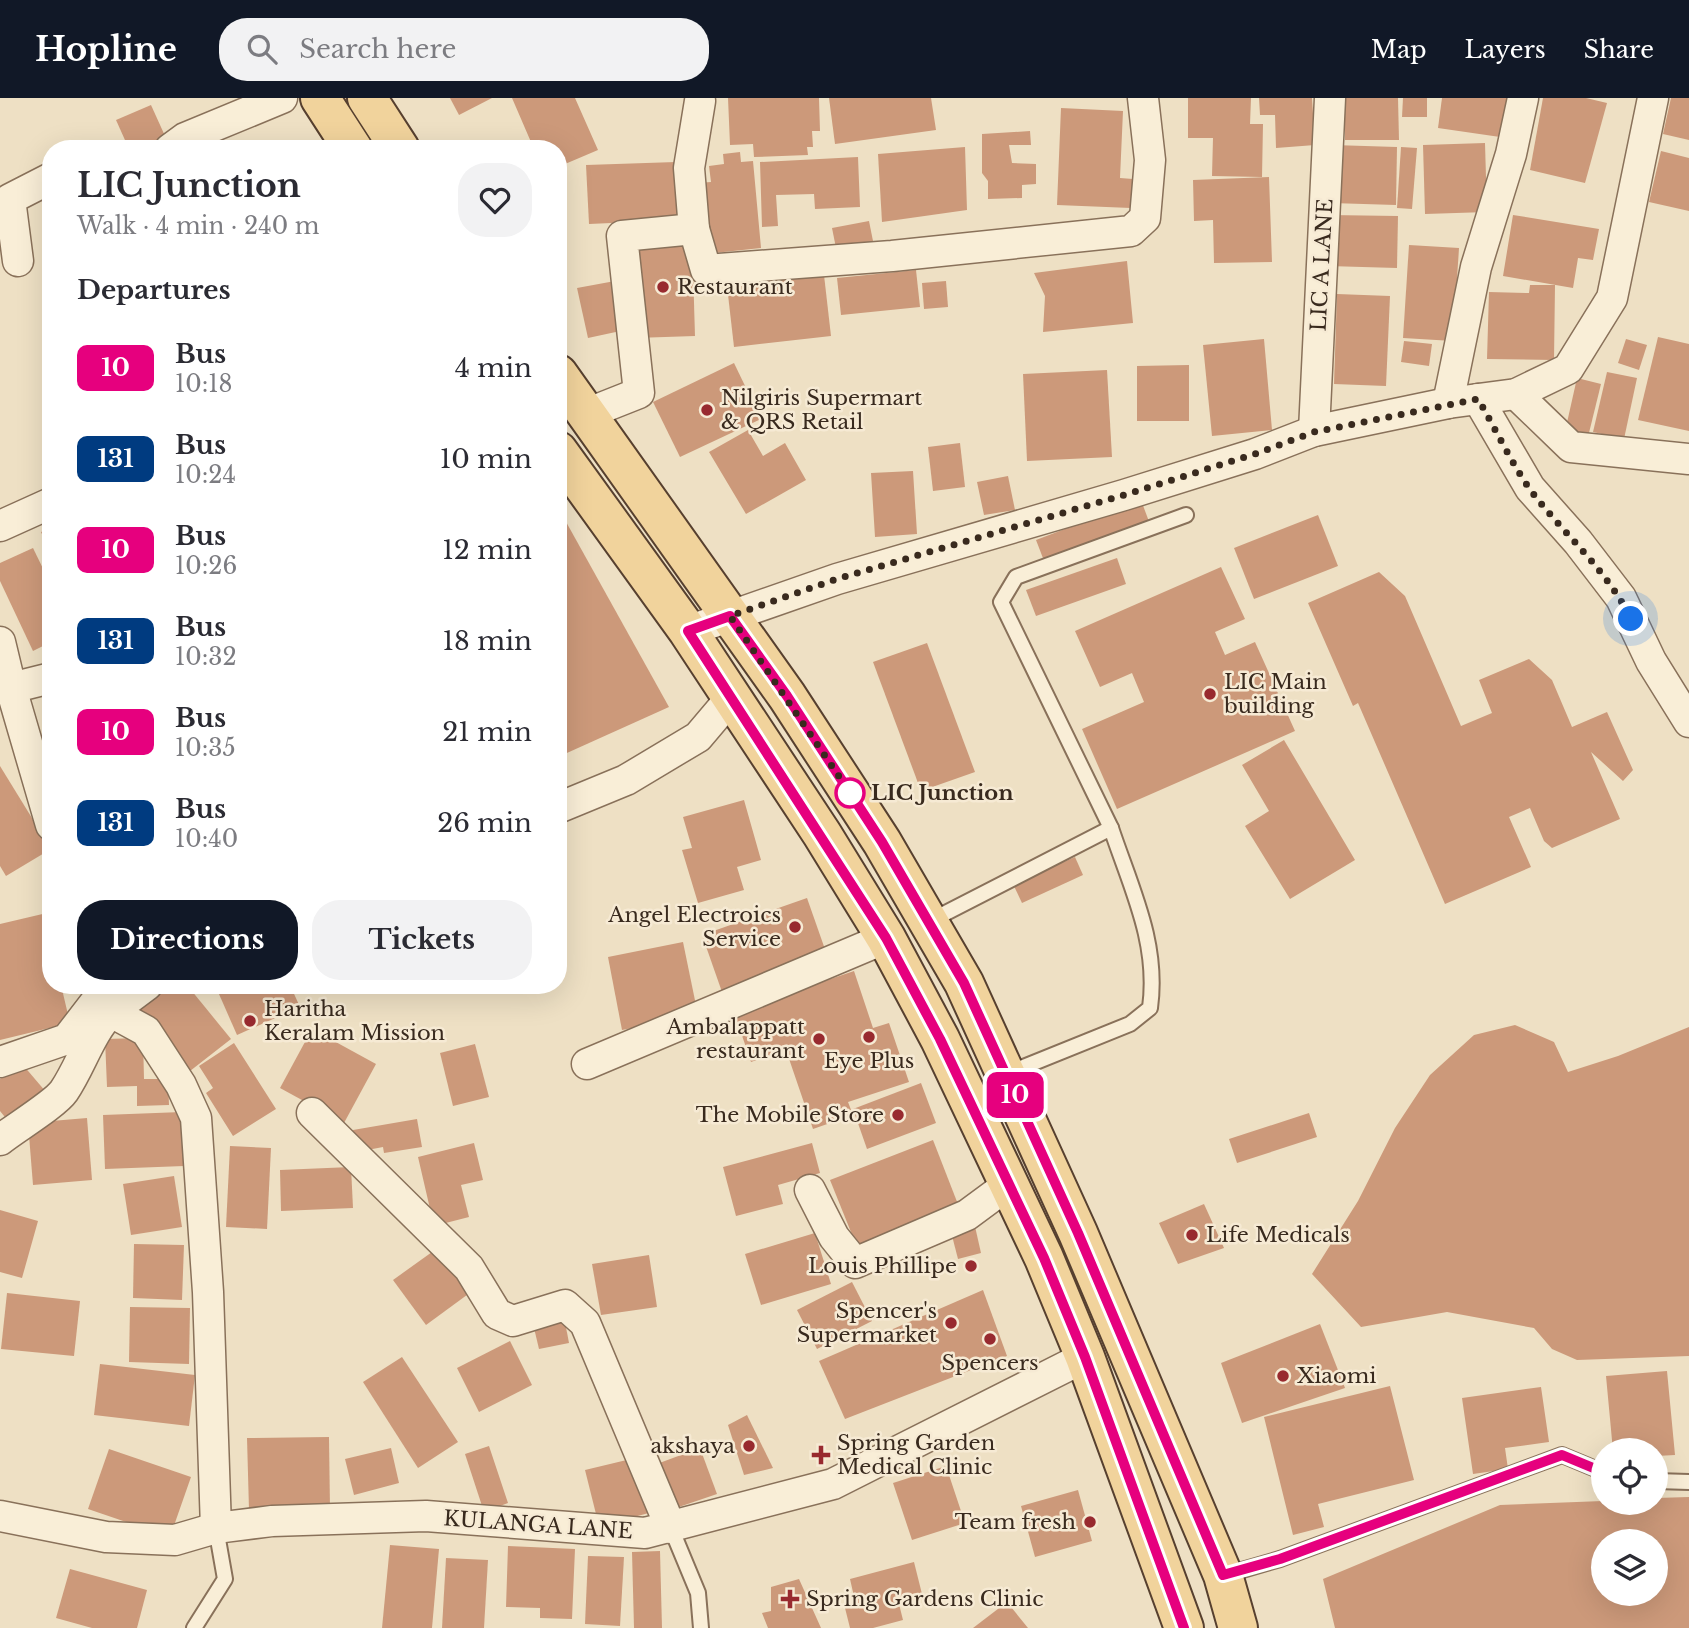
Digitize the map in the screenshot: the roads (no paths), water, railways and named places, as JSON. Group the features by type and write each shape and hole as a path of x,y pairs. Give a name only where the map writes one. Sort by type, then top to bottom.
{"main road":[{"path":"320,98 348,140"},
{"path":"367,98 394,140"},
{"path":"567,387 730,616 860,808 964,983 1078,1233 1223,1575 1238,1628"},
{"path":"567,464 688,631 732,698 886,938 940,1039 1009,1184 1085,1357 1184,1628"}],"street":[{"path":"182,140 282,98"},
{"path":"701,101 689,168 694,229 706,270 892,256 1131,231 1145,218 1150,160 1143,98"},
{"name":"LIC A LANE","path":"1314,432 1330,98"},
{"path":"1448,403 1476,267 1511,154 1523,98"},
{"path":"688,631 837,579 1137,491 1314,432 1448,403 1516,394 1568,369 1612,298 1653,98"},
{"path":"18,261 10,200 42,183"},
{"path":"586,414 639,393 622,236 694,229"},
{"path":"1516,394 1571,447 1689,459"},
{"path":"1478,399 1530,488 1578,542 1621,598 1651,660 1689,722"},
{"path":"0,526 42,507"},
{"path":"0,642 11,688 11,732 42,804"},
{"path":"11,688 42,680"},
{"path":"567,804 626,780 698,737 732,698"},
{"path":"587,1064 886,938"},
{"path":"0,1062 67,1039 106,996"},
{"path":"0,1140 62,1094 86,1055 106,996"},
{"path":"106,996 146,1031 181,1085 196,1118 208,1292 216,1528"},
{"path":"312,1113 469,1268 497,1314 513,1321 565,1305 585,1323 671,1528"},
{"path":"810,1190 834,1237 855,1262 967,1215 1009,1184"},
{"name":"KULANGA LANE","path":"0,1516 106,1537 175,1540 216,1528 272,1521 426,1516 645,1533 833,1484 1085,1357"}],"lane":[{"path":"1006,1074 1130,1024 1150,1008 1154,978 1151,948 1111,828 1001,602 1016,577 1186,515"},
{"path":"929,922 1111,828"},
{"path":"1223,1575 1280,1559 1562,1455 1591,1467"},
{"path":"1668,1481 1689,1482"},
{"path":"194,1628 225,1578 216,1528"},
{"path":"671,1528 698,1593 701,1628"}],"place":[{"name":"Restaurant","path":"663,287"},
{"name":"Nilgiris Supermart & QRS Retail","path":"707,410"},
{"name":"LIC Main building","path":"1210,694"},
{"name":"LIC Junction","path":"850,793"},
{"name":"Angel Electroics Service","path":"795,927"},
{"name":"Haritha Keralam Mission","path":"250,1021"},
{"name":"Eye Plus","path":"869,1037"},
{"name":"Ambalappatt restaurant","path":"819,1039"},
{"name":"The Mobile Store","path":"898,1115"},
{"name":"Life Medicals","path":"1192,1235"},
{"name":"Louis Phillipe","path":"971,1266"},
{"name":"Spencer's Supermarket","path":"951,1323"},
{"name":"Spencers","path":"990,1339"},
{"name":"Xiaomi","path":"1283,1376"},
{"name":"akshaya","path":"749,1446"},
{"name":"Spring Garden Medical Clinic","path":"821,1455"},
{"name":"Team fresh","path":"1090,1522"},
{"name":"Spring Gardens Clinic","path":"790,1599"}]}
